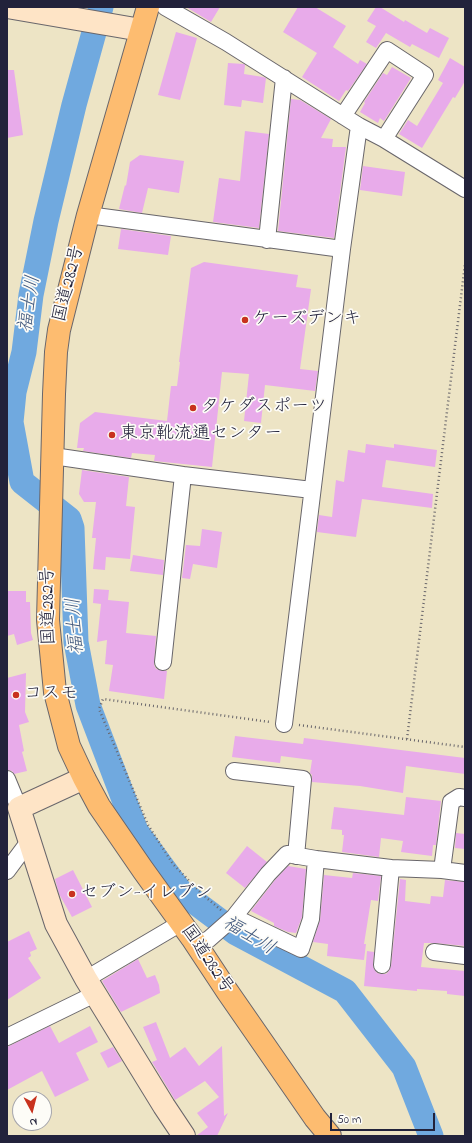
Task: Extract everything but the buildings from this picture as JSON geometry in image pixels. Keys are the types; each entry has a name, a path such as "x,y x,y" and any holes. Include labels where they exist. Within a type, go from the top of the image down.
{"highway":[{"name":"国道282号","path":"148,7 88,216 59,330 56,352 48,620 55,692 69,746 99,806 181,923 203,942 226,991 315,1118 330,1136"}],"street":[{"path":"7,7 141,30"},
{"path":"165,7 226,42 359,126 384,139 465,190"},
{"path":"343,116 387,50 425,75 384,139"},
{"path":"267,240 284,78"},
{"path":"284,724 342,249 359,126"},
{"path":"88,216 342,249"},
{"path":"52,456 183,475 312,490"},
{"path":"163,662 183,475"},
{"path":"234,771 303,779 296,856"},
{"path":"19,808 84,778"},
{"path":"7,779 30,840 56,924 90,986 184,1136"},
{"path":"442,870 451,802 459,797 465,798"},
{"path":"7,871 30,840"},
{"path":"203,942 233,918 268,874 287,854 391,868 442,870 465,873"},
{"path":"233,918 302,949 311,919 316,859"},
{"path":"382,964 391,868"},
{"path":"7,1037 90,986 181,923"},
{"path":"434,952 465,956"}],"path":[{"path":"407,739 465,264"}],"waterway":[{"name":"福士川","path":"101,7 74,105 46,221 31,295 24,352 14,392 11,422 22,482 69,519 72,528 76,642 88,705 136,831 180,891 236,933 345,991 404,1067 431,1136"}],"place":[{"name":"ケーズデンキ","path":"245,320"},
{"name":"タケダスポーツ","path":"193,408"},
{"name":"東京靴流通センター","path":"112,435"},
{"name":"コスモ","path":"16,695"},
{"name":"セブン-イレブン","path":"72,894"}]}
